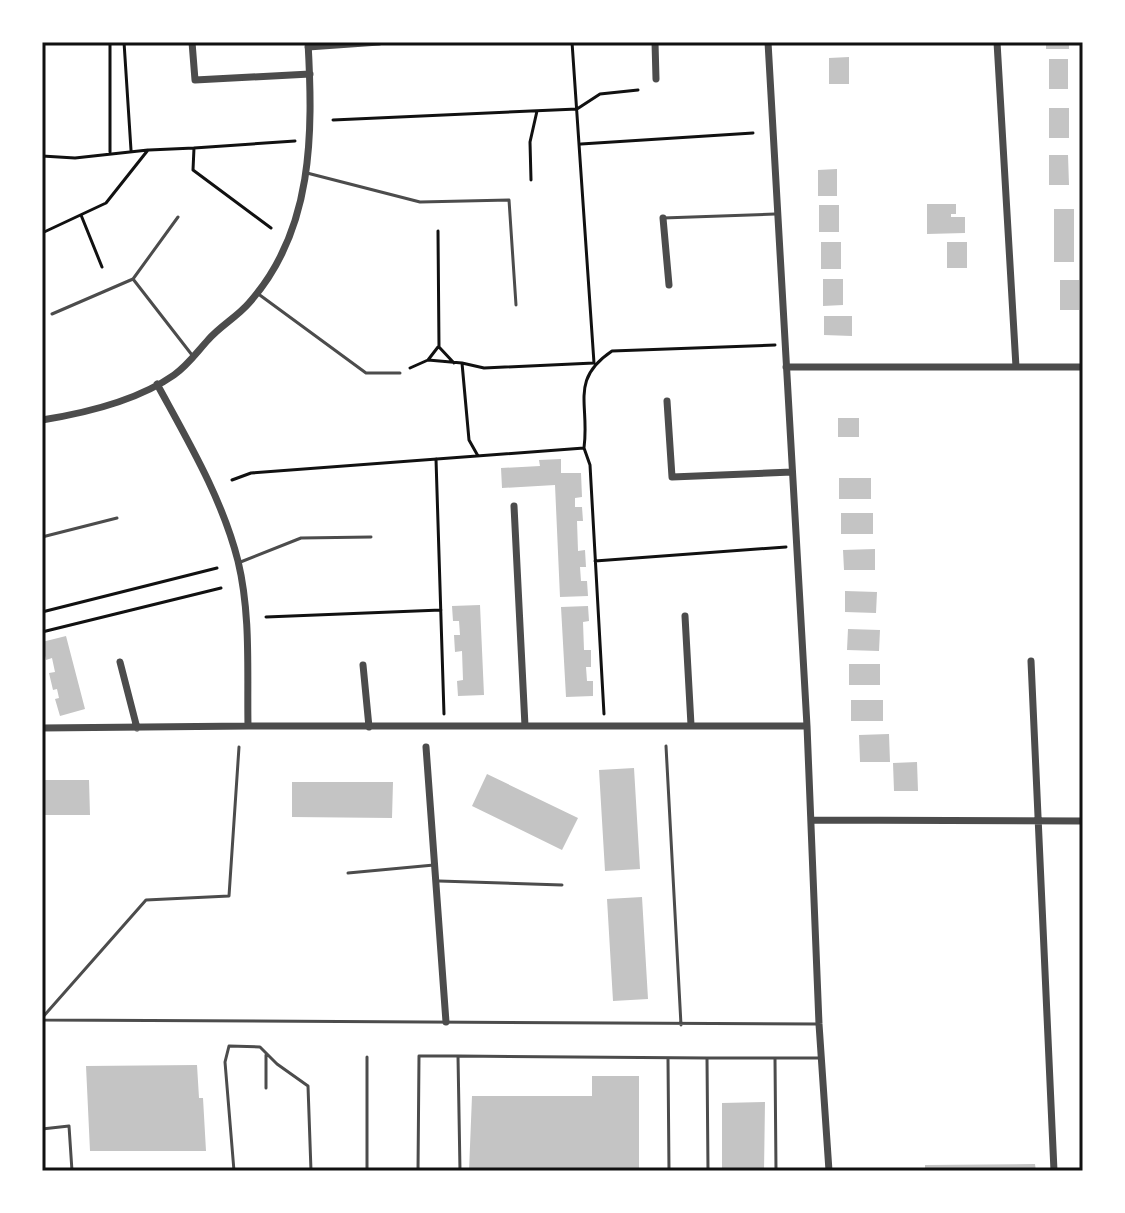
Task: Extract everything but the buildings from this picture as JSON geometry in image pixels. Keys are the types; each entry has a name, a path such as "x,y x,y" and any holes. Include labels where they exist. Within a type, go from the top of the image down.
{"street":[{"path":"192,42 195,80 310,74"},
{"path":"42,420 81,414 174,375 195,358 208,339 248,305 283,249 296,216 307,173 311,133 308,44 379,42"},
{"path":"655,42 656,79"},
{"path":"768,42 829,1171"},
{"path":"997,42 1016,367"},
{"path":"663,218 669,285"},
{"path":"786,367 1083,367"},
{"path":"157,384 216,496 238,563 247,633 248,726"},
{"path":"667,401 672,477 792,472"},
{"path":"514,506 525,726"},
{"path":"685,616 691,725"},
{"path":"1031,661 1054,1171"},
{"path":"120,662 137,728"},
{"path":"363,665 369,727"},
{"path":"42,728 807,726"},
{"path":"426,747 446,1022"},
{"path":"811,820 1083,821"}],"lane":[{"path":"307,173 420,202 509,200 516,305"},
{"path":"663,218 778,214"},
{"path":"52,314 133,279 178,217"},
{"path":"133,279 195,358"},
{"path":"257,293 366,373 400,373"},
{"path":"42,537 117,518"},
{"path":"238,563 301,538 371,537"},
{"path":"666,746 681,1025"},
{"path":"42,1019 146,900 229,896 239,747"},
{"path":"348,873 434,865"},
{"path":"435,881 562,885"},
{"path":"42,1019 819,1024"},
{"path":"234,1171 225,1062 229,1046 260,1047 266,1055 308,1086 311,1171"},
{"path":"266,1055 266,1088"},
{"path":"418,1171 419,1056 821,1058"},
{"path":"458,1056 460,1171"},
{"path":"367,1057 367,1171"},
{"path":"668,1058 669,1171"},
{"path":"707,1058 708,1171"},
{"path":"775,1059 776,1171"},
{"path":"42,1129 69,1126 72,1171"}],"path":[{"path":"110,42 110,152"},
{"path":"124,42 131,151"},
{"path":"572,42 594,363"},
{"path":"333,120 577,109 600,94 638,90"},
{"path":"531,180 530,142 537,111"},
{"path":"580,144 753,133"},
{"path":"42,156 75,158 110,152 295,141"},
{"path":"194,148 193,170 271,228"},
{"path":"42,233 106,203 148,150"},
{"path":"81,215 102,267"},
{"path":"410,368 428,360 439,347 438,231"},
{"path":"605,726 590,465 584,448 584,382 594,363 612,351 785,345"},
{"path":"439,347 454,363"},
{"path":"428,360 484,368 594,363"},
{"path":"462,363 469,440 478,456"},
{"path":"232,480 251,473 584,448"},
{"path":"436,459 444,718"},
{"path":"595,561 786,547"},
{"path":"42,612 217,568"},
{"path":"42,632 221,588"},
{"path":"266,617 441,610"}]}
